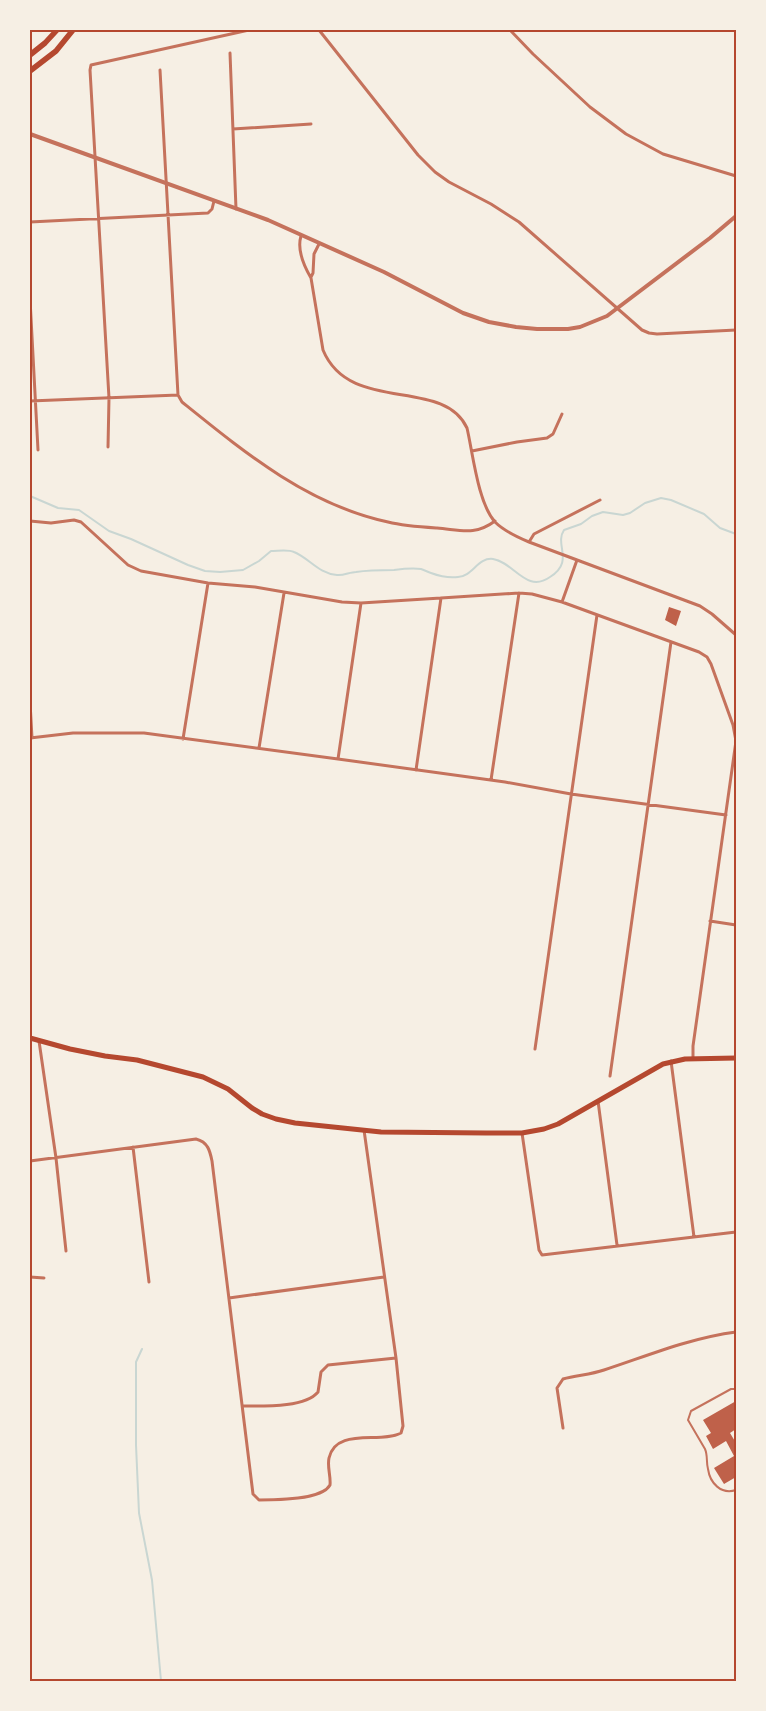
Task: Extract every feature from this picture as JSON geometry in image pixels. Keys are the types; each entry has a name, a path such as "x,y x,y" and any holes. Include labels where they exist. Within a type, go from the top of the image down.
{"highway":[{"path":"30,54 58,30"},
{"path":"30,71 56,51 73,30"}],"main road":[{"path":"30,1038 70,1049 137,1060 203,1076 228,1089 262,1114 276,1119 316,1126 416,1132 522,1133 554,1126 649,1071 671,1061 736,1058"}],"street":[{"path":"108,447 109,398 91,65 249,30"},
{"path":"319,30 418,155 435,172 519,222 642,330 649,333 736,330"},
{"path":"510,30 590,107 626,134 663,154 736,176"},
{"path":"230,53 236,209"},
{"path":"160,70 178,395 182,402 261,464 313,495 351,511 388,522 470,531 484,529 495,521"},
{"path":"233,129 311,124"},
{"path":"30,134 268,220 384,272 463,313 489,322 537,329 568,329 592,323 607,316 736,216"},
{"path":"30,222 208,213 212,209 214,201"},
{"path":"301,236 299,243 307,271 311,278 324,350 333,368 345,378 361,387 429,401 454,410 462,419 484,502 495,521 516,536 529,542 700,606 736,635"},
{"path":"311,278 314,273 314,254 319,244"},
{"path":"30,299 38,450"},
{"path":"30,401 178,395"},
{"path":"472,451 526,440 547,438 553,434 562,414"},
{"path":"529,542 534,534 600,500"},
{"path":"30,521 50,523 74,520 81,522 133,569 208,583 255,587 342,602 361,603 519,593 538,595 698,652 708,659 735,731 736,744 710,921 693,1046 693,1059"},
{"path":"562,602 577,560"},
{"path":"183,739 208,583"},
{"path":"259,748 284,593"},
{"path":"490,780 519,593"},
{"path":"416,770 442,598"},
{"path":"338,758 361,603"},
{"path":"535,1049 597,615"},
{"path":"610,1076 670,642"},
{"path":"30,702 31,738 73,733 138,732 338,758 571,794 726,815"},
{"path":"710,921 736,925"},
{"path":"39,1040 56,1158 66,1251"},
{"path":"671,1061 694,1237"},
{"path":"598,1101 617,1245"},
{"path":"30,1161 200,1139 207,1146 212,1161 253,1494 256,1498 264,1500 306,1497 324,1493 330,1485 329,1462 335,1446 358,1437 386,1437 401,1433 403,1419 396,1358 364,1130"},
{"path":"522,1133 539,1250 544,1255 736,1232"},
{"path":"133,1147 149,1282"},
{"path":"30,1277 44,1278"},
{"path":"229,1298 384,1277"},
{"path":"563,1428 557,1388 563,1379 594,1373 638,1357 704,1337 736,1332"},
{"path":"243,1406 277,1406 312,1397 318,1392 321,1372 328,1365 396,1358"}],"lane":[{"path":"736,1389 731,1389 691,1411 688,1420 707,1453 708,1470 717,1487 725,1492 736,1490"}],"building":[{"path":"669,607 681,611 676,626 665,620"},
{"path":"736,1401 736,1429 730,1433 736,1443 736,1477 724,1484 714,1468 734,1456 726,1441 713,1449 706,1436 711,1433 703,1420"}],"waterway":[{"path":"30,496 58,508 79,510 109,531 188,565 205,571 220,572 243,570 259,561 271,551 286,550 292,551 325,572 337,575 366,571 421,569 441,576 458,577 467,574 483,561 493,559 507,565 527,580 534,582 542,581 550,577 561,565 563,559 561,541 564,530 581,524 592,516 603,512 623,515 630,513 645,503 661,498 671,500 704,514 720,528 736,534"},
{"path":"142,1349 136,1362 136,1445 139,1513 152,1580 161,1681"}]}
